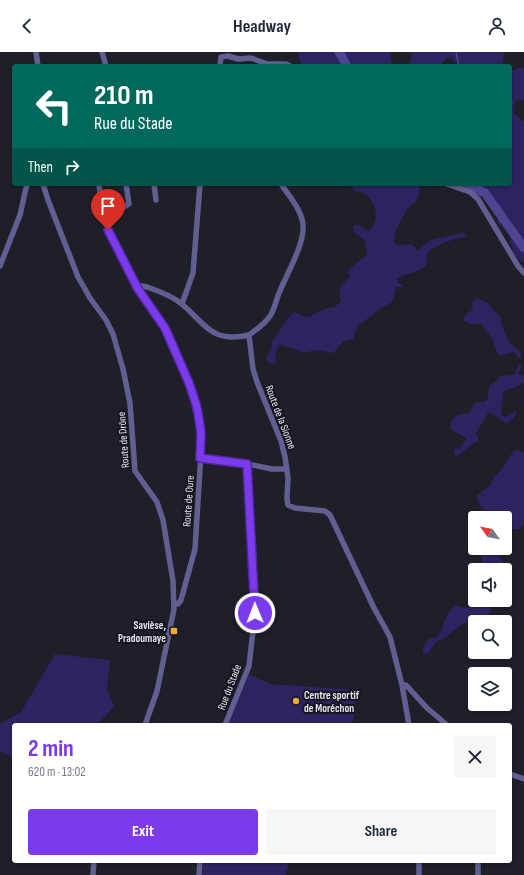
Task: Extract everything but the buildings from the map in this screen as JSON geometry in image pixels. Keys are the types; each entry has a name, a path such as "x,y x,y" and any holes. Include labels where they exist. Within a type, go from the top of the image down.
{"street":[{"path":"36,52 38,64"},
{"path":"102,52 105,64"},
{"path":"220,64 221,57 225,56 238,59 251,58 267,64 286,64"},
{"path":"0,266 20,215 27,186"},
{"name":"Route de Drône","path":"44,186 84,290 110,326 120,356 130,403 134,468 138,478 157,502 162,514 173,581 173,617 157,691 146,723"},
{"name":"Route de Oure","path":"99,186 102,208 109,234 137,287 165,328 192,391 200,424 200,458 194,550 181,600 178,604 174,604"},
{"path":"124,207 129,204 126,186"},
{"path":"154,186 156,200"},
{"path":"182,304 194,268 200,186"},
{"path":"137,287 142,286 159,291 182,304 211,332 229,337 249,334 263,324 272,314 302,238 303,223 300,214 282,186"},
{"path":"453,186 470,192 478,198 518,266 524,273"},
{"name":"Route de la Sionne","path":"249,334 255,375 281,441 285,457 288,478 288,504 295,508 325,511 330,515 374,608 390,637 402,685 409,723"},
{"path":"200,458 247,464 263,468 287,469"},
{"name":"Rue du Stade","path":"226,723 249,666 255,613 247,464"},
{"path":"402,685 406,685 425,706 445,723"},
{"path":"512,775 524,779"},
{"path":"93,875 94,863"},
{"path":"198,875 200,863"},
{"path":"419,863 419,875"},
{"path":"478,863 478,875"}],"shaded area":[{"path":"298,52 391,52 391,60 393,64 301,64"},
{"path":"412,52 504,52 503,64 457,64 451,58 447,58 442,64 408,64"},
{"path":"522,67 524,68 524,100 515,101 514,114 524,122 524,263 513,252 507,232 497,222 499,210 494,200 475,186 512,186 512,70"},
{"path":"351,186 420,187 415,203 407,209 395,232 394,243 397,245 411,244 418,250 431,240 462,233 467,234 465,237 452,240 433,248 428,253 426,260 427,265 397,279 398,283 403,287 396,287 392,302 362,323 358,324 354,339 344,341 333,353 317,350 302,353 280,345 276,350 275,364 269,363 266,358 272,347 271,342 287,318 295,312 305,317 311,316 323,309 335,307 341,301 340,290 344,282 350,277 348,272 354,265 367,255 365,241 353,231 353,226 357,224 368,231 375,223 376,211 372,200 368,196 359,191 354,191"},
{"path":"476,299 480,299 488,303 500,316 504,332 510,344 521,352 521,358 519,358 514,352 501,356 497,352 492,338 481,324 470,324 463,319 473,308 472,303"},
{"path":"520,363 522,365 518,374 521,376 524,374 524,382 517,387 503,391 501,414 505,417 515,411 517,412 512,420 507,423 493,414 488,413 476,433 478,442 474,443 456,457 454,453 455,449 460,448 467,439 451,429 453,419 458,415 469,413 476,402 485,402 488,399 489,386 500,376 514,375"},
{"path":"514,450 524,452 524,523 519,529 512,529 512,511 483,511 477,499 477,495 490,486 494,477 503,468"},
{"path":"480,555 500,555 503,563 483,563"},
{"path":"456,605 468,608 491,607 489,615 468,615 468,623 464,623 443,639 436,642 429,652 426,654 423,653 423,649 429,638 435,638 440,633 447,615 452,608"},
{"path":"55,654 110,660 107,689 114,707 99,723 12,723 12,757 0,751 0,724 21,712"},
{"name":"Centre sportif de Moréchon","path":"249,674 270,684 355,690 355,713 352,723 229,723"},
{"path":"204,863 289,863 286,875 202,875"}],"waterway":[{"path":"339,52 346,64"},
{"path":"456,52 459,64"},
{"path":"469,186 485,193 524,248"},
{"path":"482,186 485,193"}],"place":[{"name":"Savièse, Pradoumaye","path":"174,631"},
{"name":"Centre sportif de Moréchon","path":"296,701"}],"route":[{"path":"108,230 113,243 138,289 165,328 189,383 196,404 201,433 200,458 247,464 255,613"}]}
